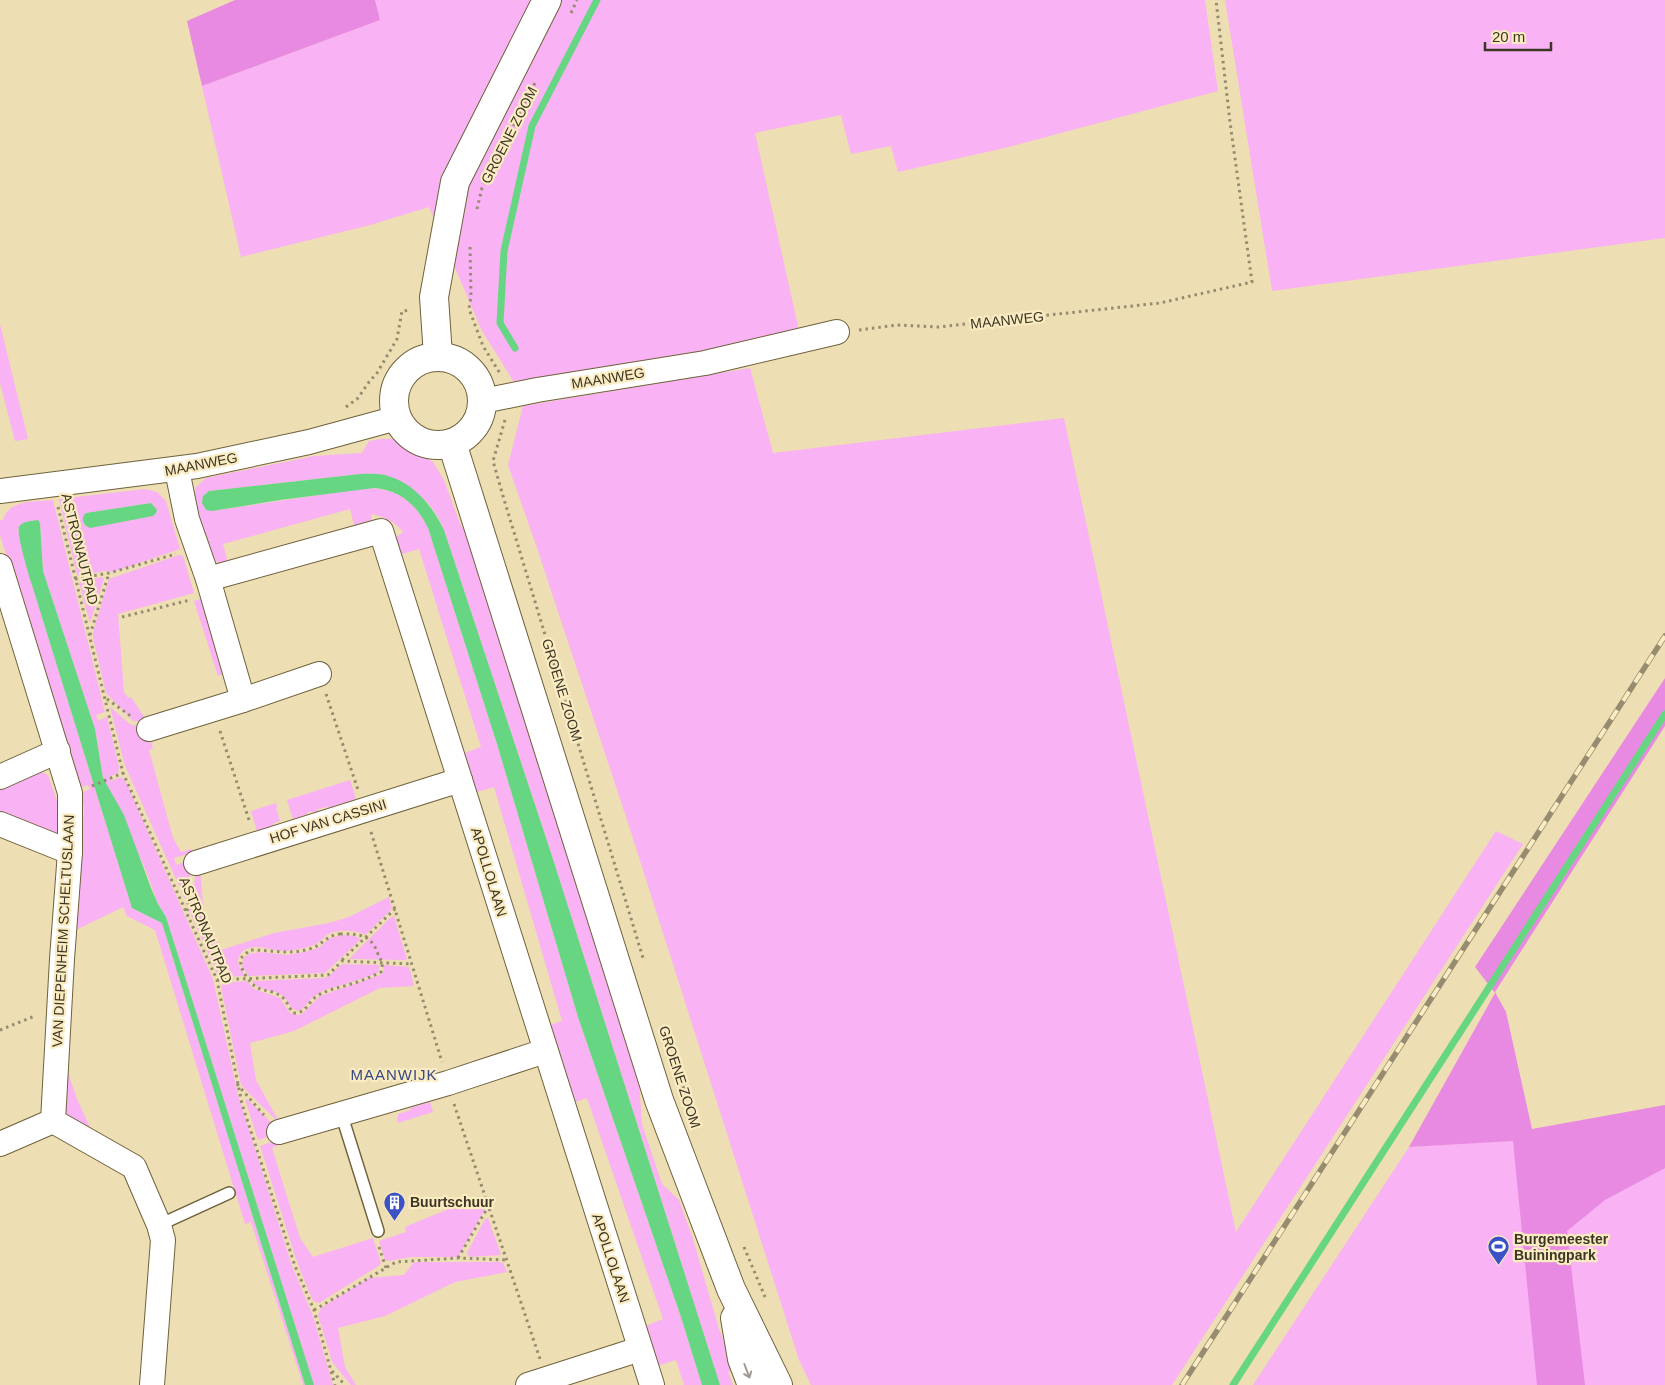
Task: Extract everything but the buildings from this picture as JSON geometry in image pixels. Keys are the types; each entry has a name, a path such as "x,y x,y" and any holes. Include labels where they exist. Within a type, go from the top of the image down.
{"main road":[{"name":"GROENE ZOOM","path":"438,356 434,297 455,182 547,0"},
{"path":"438,356 452,359 470,369 480,387 483,401 478,422 469,433 452,443 436,445 416,439 405,430 397,418 394,407 396,386 401,376 417,362 438,356"},
{"name":"GROENE ZOOM","path":"452,443 659,1100 731,1289 778,1385"},
{"name":"GROENE ZOOM","path":"731,1289 742,1359 752,1385"}],"street":[{"name":"MAANWEG","path":"483,401 538,390 705,363 836,332"},
{"name":"MAANWEG","path":"0,491 177,470 309,442 397,418"},
{"path":"177,470 187,520 210,587 243,700"},
{"name":"APOLLOLAAN","path":"210,587 381,531 652,1385"},
{"name":"VAN DIEPENHEIM SCHELTUSLAAN","path":"0,566 70,793 70,852 53,1121"},
{"path":"149,729 319,674"},
{"path":"0,777 58,751"},
{"name":"HOF VAN CASSINI","path":"196,863 460,780"},
{"path":"0,824 70,852"},
{"path":"279,1132 448,1083 545,1051"},
{"path":"0,1144 53,1121 134,1167 159,1225 163,1240 152,1385"},
{"path":"537,1382 640,1349"}],"lane":[{"path":"341,1113 378,1231"},
{"path":"159,1225 229,1193"}],"path":[{"path":"568,18 577,0"},
{"name":"MAANWEG","path":"836,332 897,325 938,327 1160,303 1252,282 1230,122 1216,0"},
{"name":"GROENE ZOOM","path":"476,214 482,188 537,80"},
{"path":"470,240 471,296 469,309 483,346 512,396"},
{"path":"358,398 368,382 377,373 397,339 402,311 469,309"},
{"name":"GROENE ZOOM","path":"512,396 493,461 643,959"},
{"name":"ASTRONAUTPAD","path":"53,484 123,772 217,980 242,1104 295,1266 314,1310 335,1385"},
{"path":"75,579 109,573 196,548"},
{"path":"90,637 109,573"},
{"path":"122,617 210,587"},
{"path":"319,674 364,810 448,1083 507,1260 537,1382"},
{"path":"106,698 149,729"},
{"path":"213,709 256,844"},
{"path":"87,788 123,772"},
{"path":"217,980 328,975 395,909"},
{"path":"333,934 358,934 366,937 373,941 383,962 381,972 352,984 332,988 314,997 304,1010 299,1013 293,1013 286,1000 280,996 257,988 248,979 240,963 241,958 250,950 290,953 319,946 333,934"},
{"path":"342,961 412,964"},
{"path":"0,1030 59,1007"},
{"name":"GROENE ZOOM","path":"678,1070 690,1106"},
{"path":"237,1084 279,1132"},
{"path":"458,1258 488,1207"},
{"path":"742,1242 765,1297"},
{"path":"314,1310 396,1262 458,1258 507,1260"},
{"path":"331,1369 345,1385"}],"shaded area":[{"path":"235,0 375,0 380,20 202,86 187,21"},
{"path":"375,0 1205,0 1218,91 1009,147 898,172 891,146 851,154 841,115 755,133 800,335 663,360 514,382 482,331 429,207 370,225 241,257 202,86 380,20"},
{"path":"1225,0 1665,0 1665,238 1272,291"},
{"path":"0,324 28,439 15,441 0,383"},
{"path":"750,368 773,453 1064,418 1236,1232 1496,831 1523,844 1172,1385 811,1385 799,1360 629,826 508,465 523,406"},
{"path":"380,439 401,441 433,462 444,480 459,521 470,542 499,625 639,1082 642,1124 662,1184 679,1200 693,1239 719,1329 734,1369 728,1372 733,1385 720,1385 552,856 444,530 438,517 427,502 405,484 387,476 360,474 209,491 203,498 204,507 212,511 365,488 376,489 395,493 410,503 423,518 428,528 497,744 578,1017 681,1317 702,1385 684,1385 676,1360 657,1366 658,1369 654,1367 642,1326 663,1319 587,1098 568,1104 568,1107 564,1105 539,1027 542,1024 543,1027 562,1021 494,787 471,794 459,755 481,747 419,549 399,555 392,540 403,532 397,525 385,518 372,514 370,527 355,529 350,509 223,544 228,563 231,563 229,566 217,562 209,554 193,505 193,494 196,487 206,478 314,456 362,453 369,441"},
{"path":"360,474 385,475 406,484 422,497 444,530 552,856 720,1385 702,1385 681,1317 578,1017 497,744 424,520 419,512 400,495 374,488 212,511 206,510 202,503 203,496 209,491"},
{"path":"145,489 157,492 166,501 180,549 113,572 105,571 77,575 59,499","holes":["151,503 156,513 84,525 83,521 86,513"]},
{"path":"53,500 105,712 96,715 98,721 107,717 119,767 118,773 109,777 111,781 120,777 125,780 213,979 238,1095 292,1266 313,1316 333,1385 314,1385 166,917 158,904 144,866 103,778 95,729 43,571 40,523 38,520 24,523 18,529 32,585 132,908 162,923 305,1385 303,1385 251,1222 245,1224 155,930 127,916 123,907 76,930 84,808 81,793 90,789 88,785 80,788 0,535 0,520 3,520 11,508 24,503"},
{"path":"151,503 157,510 153,516 90,528 83,522 83,517 86,513"},
{"path":"38,520 40,523 43,571 95,729 103,778 124,815 151,888 166,917 314,1385 305,1385 162,923 132,908 23,554 19,527 25,522"},
{"path":"179,555 183,556 194,593 118,614 124,692 128,698 131,697 145,718 145,722 133,721 106,693 93,632 109,579"},
{"path":"102,577 104,579 90,623 79,583"},
{"path":"204,598 227,673 218,676 194,601"},
{"path":"1665,678 1665,726 1495,992 1506,1012 1532,1129 1665,1105 1665,1168 1605,1200 1567,1231 1585,1385 1537,1385 1513,1141 1409,1147 1495,993 1475,967"},
{"path":"110,707 131,725 146,726 153,748 149,750 173,838 181,852 191,849 192,853 174,858 176,865 194,859 185,899 125,766"},
{"path":"39,771 48,775 60,810 57,836 0,820 0,786"},
{"path":"350,780 356,799 328,808 318,809 318,812 308,812 308,814 293,819 287,800"},
{"path":"276,803 280,821 257,831 251,811"},
{"path":"197,868 200,870 204,915 221,950 274,933 329,923 349,917 389,897 392,909 365,935 351,931 335,932 327,935 314,945 284,951 260,947 249,948 240,955 238,961 246,976 220,977 189,910"},
{"path":"394,916 407,959 349,959 390,918"},
{"path":"344,935 355,936 361,939 325,973 249,976 242,967 243,959 248,954 260,952 287,955 309,951 320,947 330,938"},
{"path":"342,964 380,965 378,973 324,990 298,1011 291,1008 282,996 261,988 251,981 324,978"},
{"path":"384,965 409,967 414,986 380,988 294,1031 250,1043 256,1080 277,1121 241,1085 221,987 223,983 247,981 254,989 280,998 290,1013 297,1015 302,1014 320,996 380,975 383,972"},
{"path":"67,1070 77,1099 95,1138 64,1114"},
{"path":"247,1099 280,1133 258,1140 245,1100"},
{"path":"430,1102 433,1112 398,1123 398,1114"},
{"name":"Burgemeester Buiningpark","path":"1665,1105 1665,1385 1253,1385 1409,1147 1513,1140"},
{"path":"283,1138 284,1143 272,1148 300,1238 313,1257 373,1238 381,1263 319,1303 313,1301 298,1265 260,1146"},
{"path":"480,1196 485,1209 458,1257 412,1257 385,1260 379,1241 406,1232 405,1227"},
{"path":"488,1218 501,1255 469,1257 467,1253 485,1219"},
{"path":"414,1262 498,1262 503,1263 507,1272 455,1282 385,1316 338,1328 345,1367 356,1385 351,1385 332,1362 318,1315 321,1308 369,1278 404,1275"}],"waterway":[{"path":"515,348 500,323 504,251 532,126 597,0"},
{"path":"1233,1385 1665,714"}],"railway":[{"path":"1182,1385 1665,636"}],"place":[{"name":"Buurtschuur","path":"394,1221"},
{"name":"Burgemeester Buiningpark","path":"1498,1266"}],"district":[{"name":"MAANWIJK","path":"394,1075"}]}
